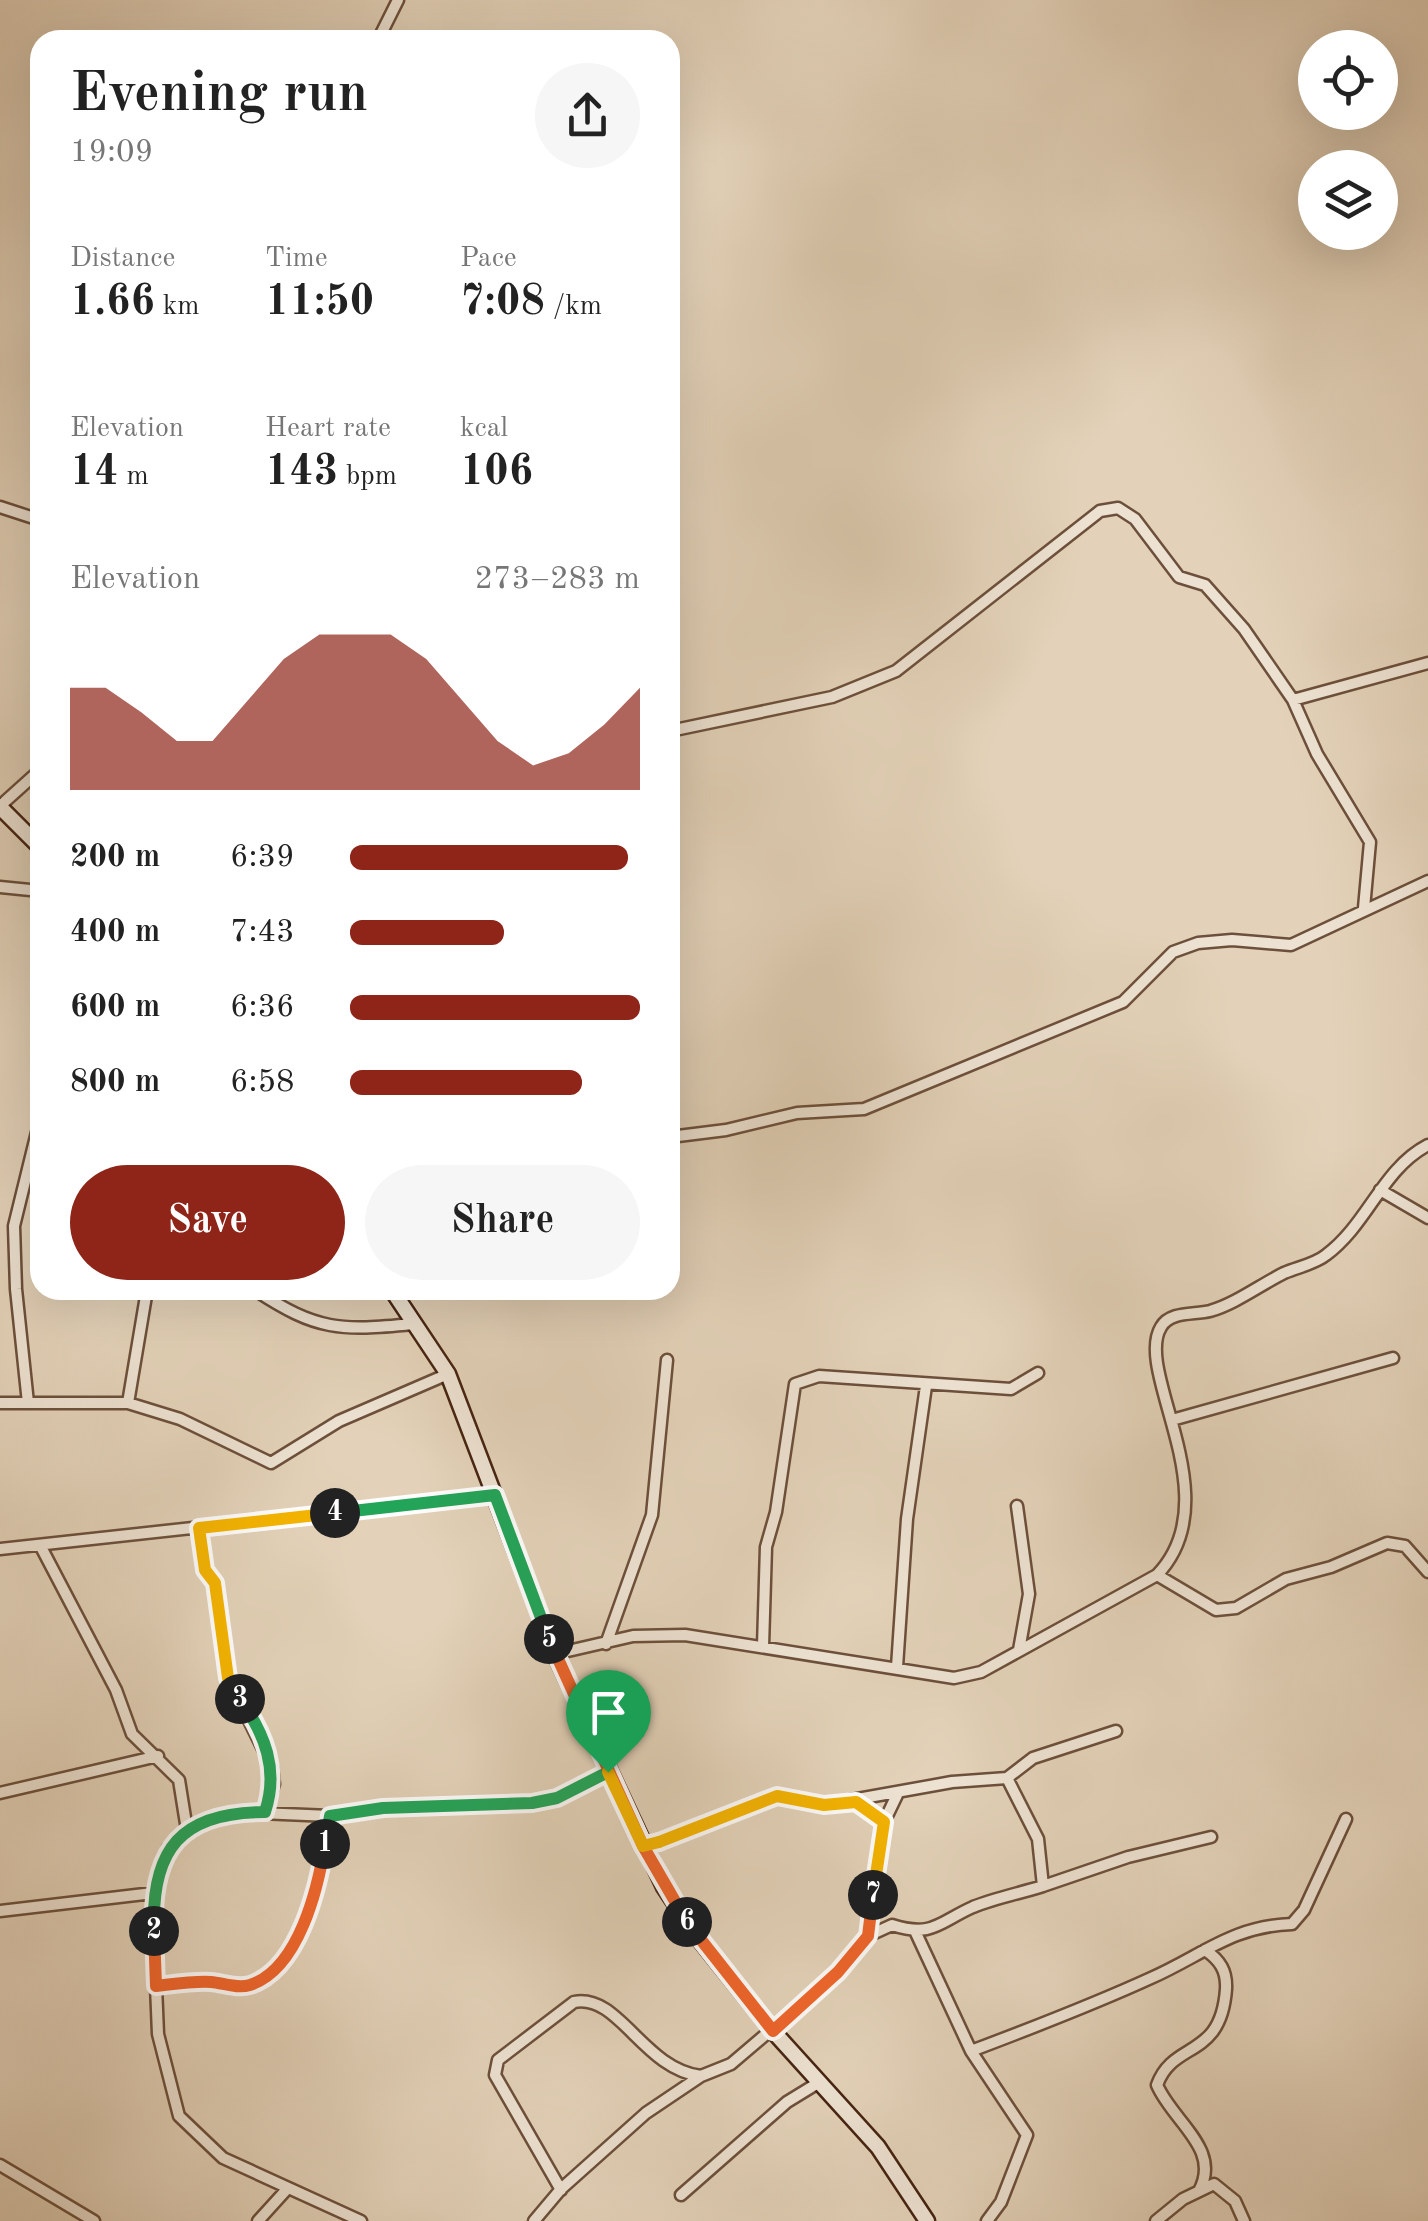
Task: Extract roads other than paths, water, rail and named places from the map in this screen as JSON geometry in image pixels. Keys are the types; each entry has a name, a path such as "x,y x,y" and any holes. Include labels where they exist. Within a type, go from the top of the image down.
{"street":[{"path":"383,30 398,0"},
{"path":"0,506 30,516"},
{"path":"680,729 832,697 896,671 1100,511 1118,508 1135,519 1180,577 1205,585 1244,629 1293,700 1317,754 1370,842 1364,908"},
{"path":"1293,700 1428,663"},
{"path":"30,779 0,806 30,837"},
{"path":"680,1135 726,1130 797,1113 864,1109 1123,1002 1173,952 1198,943 1232,940 1291,945 1428,880"},
{"path":"0,886 30,890"},
{"path":"555,1654 633,1636 685,1635 954,1678 982,1672 1157,1574 1169,1562 1180,1534 1186,1483 1161,1375 1157,1336 1162,1324 1175,1316 1212,1310 1324,1257 1354,1228 1406,1156 1428,1145"},
{"path":"28,1402 16,1289 14,1226 30,1161"},
{"path":"1380,1190 1428,1218"},
{"path":"128,1403 145,1300"},
{"path":"270,1300 298,1318 352,1330 413,1324"},
{"path":"398,1300 448,1374 555,1654 643,1846 696,1935 773,2031 878,2147 927,2221"},
{"path":"1172,1420 1392,1358"},
{"path":"606,1644 652,1514 667,1360"},
{"path":"763,1646 766,1548 776,1512 795,1384 819,1376 1011,1389 1038,1373"},
{"path":"0,1402 128,1403 180,1419 271,1463 339,1421 448,1374"},
{"path":"897,1667 907,1519 926,1386"},
{"path":"0,1549 495,1495"},
{"path":"1017,1506 1030,1594 1018,1651"},
{"path":"199,1528 205,1570 215,1583 228,1678 249,1712 272,1767 274,1784 265,1812"},
{"path":"1157,1574 1216,1610 1236,1608 1286,1580 1331,1567 1387,1543 1405,1546 1428,1572"},
{"path":"40,1545 116,1690 132,1734 178,1780 187,1830"},
{"path":"643,1846 777,1796 824,1805 952,1782 1008,1778 1033,1758 1116,1731"},
{"path":"0,1794 158,1756"},
{"path":"361,2221 223,2158 179,2116 158,2034 152,1893 168,1848 187,1830 221,1815 265,1812 330,1816 383,1808 532,1803 557,1798 608,1772"},
{"path":"1008,1778 1038,1840 1044,1886"},
{"path":"868,1936 884,1822 896,1795"},
{"path":"856,1802 884,1822"},
{"path":"156,1986 208,1982 250,1985 267,1975 294,1942 316,1896 330,1816"},
{"path":"972,2050 1074,2013 1257,1925 1292,1924 1304,1910 1346,1819"},
{"path":"534,2221 560,2190 646,2113 702,2076 730,2064 773,2031 838,1972 868,1936 892,1925 916,1933 952,1922 971,1908 1128,1857 1211,1837"},
{"path":"0,1912 152,1893"},
{"path":"916,1933 972,2050 1027,2135 1001,2202 987,2221"},
{"path":"1199,2191 1208,2168 1202,2149 1157,2085 1161,2072 1201,2045 1224,2018 1226,1976 1218,1958 1205,1950"},
{"path":"560,2190 495,2075 498,2060 574,2002 584,2000 610,2012 655,2058 680,2073 702,2076"},
{"path":"681,2195 787,2102 818,2082"},
{"path":"0,2165 94,2221"},
{"path":"1156,2221 1214,2184 1235,2201 1244,2221"},
{"path":"258,2221 288,2188"}]}
